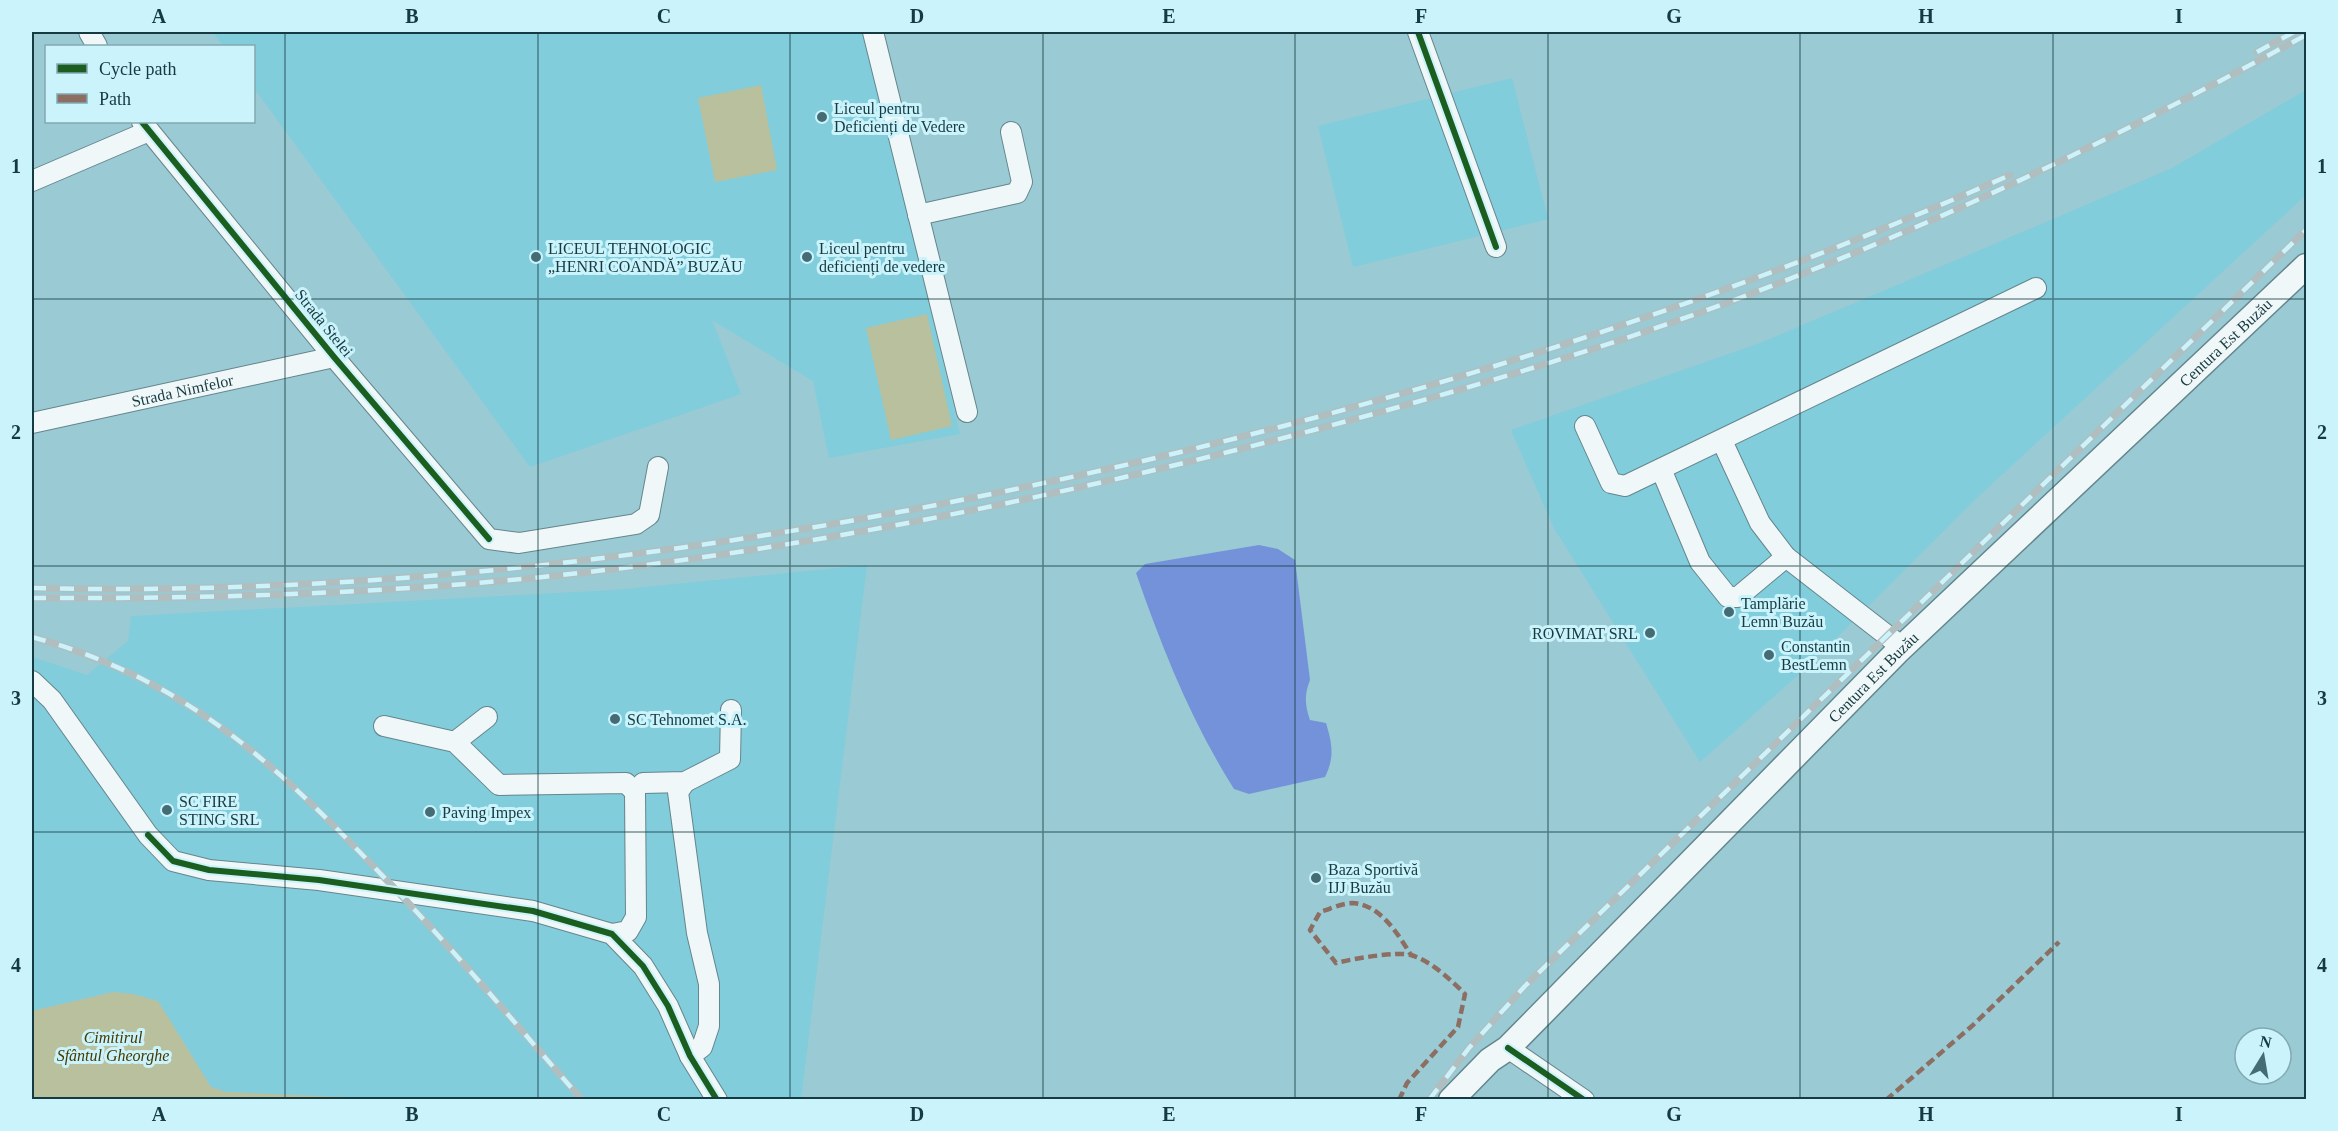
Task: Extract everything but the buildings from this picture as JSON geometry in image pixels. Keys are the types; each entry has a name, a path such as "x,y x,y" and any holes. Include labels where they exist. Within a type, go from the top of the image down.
{"main road":[{"name":"Centura Est Buzău","path":"1451,1100 1490,1060 1508,1048 1902,647 2307,266"}],"street":[{"path":"873,32 967,412"},
{"path":"1418,32 1496,246"},
{"path":"32,181 146,126"},
{"name":"Strada Stelei","path":"146,126 334,357 489,539 519,543 636,524 649,515 658,468"},
{"path":"918,215 1017,193 1022,182 1011,132"},
{"path":"1585,426 1611,483 1625,486 2036,288"},
{"name":"Strada Nimfelor","path":"32,423 334,357"},
{"path":"1722,441 1760,524 1786,557 1902,647"},
{"path":"1662,469 1700,562 1728,597 1738,597 1786,557"},
{"path":"32,681 52,700 161,851 173,861 209,870 319,880 533,911 612,934 628,932 636,917 634,786"},
{"path":"384,726 455,742 499,785 676,785 730,759 732,710"},
{"path":"455,742 487,717"},
{"path":"676,785 697,933 709,984 709,1026 702,1047 690,1056"},
{"path":"612,934 643,966 668,1006 690,1056 717,1100"},
{"path":"1508,1048 1584,1100"}],"shaded area":[{"path":"213,32 865,32 960,434 829,458 813,381 712,320 741,394 530,467 255,89 255,45 222,45"},
{"path":"1512,78 1548,219 1353,267 1318,126"},
{"path":"2306,90 2306,195 1981,494 1806,668 1700,762 1554,528 1511,430 1760,343 2032,228 2172,168"},
{"path":"1259,545 1278,549 1295,560 1310,680 1306,695 1307,710 1310,720 1326,723 1331,756 1325,777 1249,794 1234,789 1204,737 1167,656 1136,573 1145,564"},
{"path":"867,565 801,1099 395,1100 226,1092 211,1087 158,1001 113,992 32,1011 32,657 87,675 128,641 131,616 614,590"}],"green space":[{"path":"761,85 777,170 715,182 698,98"},
{"path":"927,314 952,426 891,440 866,328"},
{"name":"Cimitirul Sfântul Gheorghe","path":"113,992 133,994 158,1001 211,1087 226,1092 395,1099 32,1099 32,1011"}],"railway":[{"path":"2257,52 2294,32"},
{"path":"32,598 160,598 415,588 637,566 732,553 919,521 1199,459 1489,381 1619,340 1748,295 1875,244 2001,189 2124,130 2306,35"},
{"path":"32,588 173,589 313,584 453,574 593,559 733,540 872,517 1010,490 1258,433 1368,403 1585,337 1800,262 2010,175"},
{"path":"1429,1100 1469,1048 1525,986 2306,230"},
{"path":"32,637 86,654 134,675 179,700 221,728 261,759 338,829 403,897 582,1100"}],"marked path":[{"path":"1399,1100 1407,1083 1458,1027 1465,994 1433,966 1411,955 1385,955 1336,963 1310,930 1320,912 1348,903 1362,905 1380,914 1411,955"},
{"path":"1886,1100 1972,1026 2059,942"}],"cycle path":[{"path":"1418,32 1496,247"},
{"path":"143,123 334,357 489,539"},
{"path":"148,835 173,861 209,870 319,880 533,911 612,934 643,966 668,1006 690,1056 717,1100"},
{"path":"1508,1048 1584,1100"}],"place":[{"name":"Liceul pentru Deficienți de Vedere","path":"822,117"},
{"name":"LICEUL TEHNOLOGIC „HENRI COANDĂ” BUZĂU","path":"536,257"},
{"name":"Liceul pentru deficienți de vedere","path":"807,257"},
{"name":"Tamplărie Lemn Buzău","path":"1729,612"},
{"name":"ROVIMAT SRL","path":"1650,633"},
{"name":"Constantin BestLemn","path":"1769,655"},
{"name":"SC Tehnomet S.A.","path":"615,719"},
{"name":"SC FIRE STING SRL","path":"167,810"},
{"name":"Paving Impex","path":"430,812"},
{"name":"Baza Sportivă IJJ Buzău","path":"1316,878"}]}
